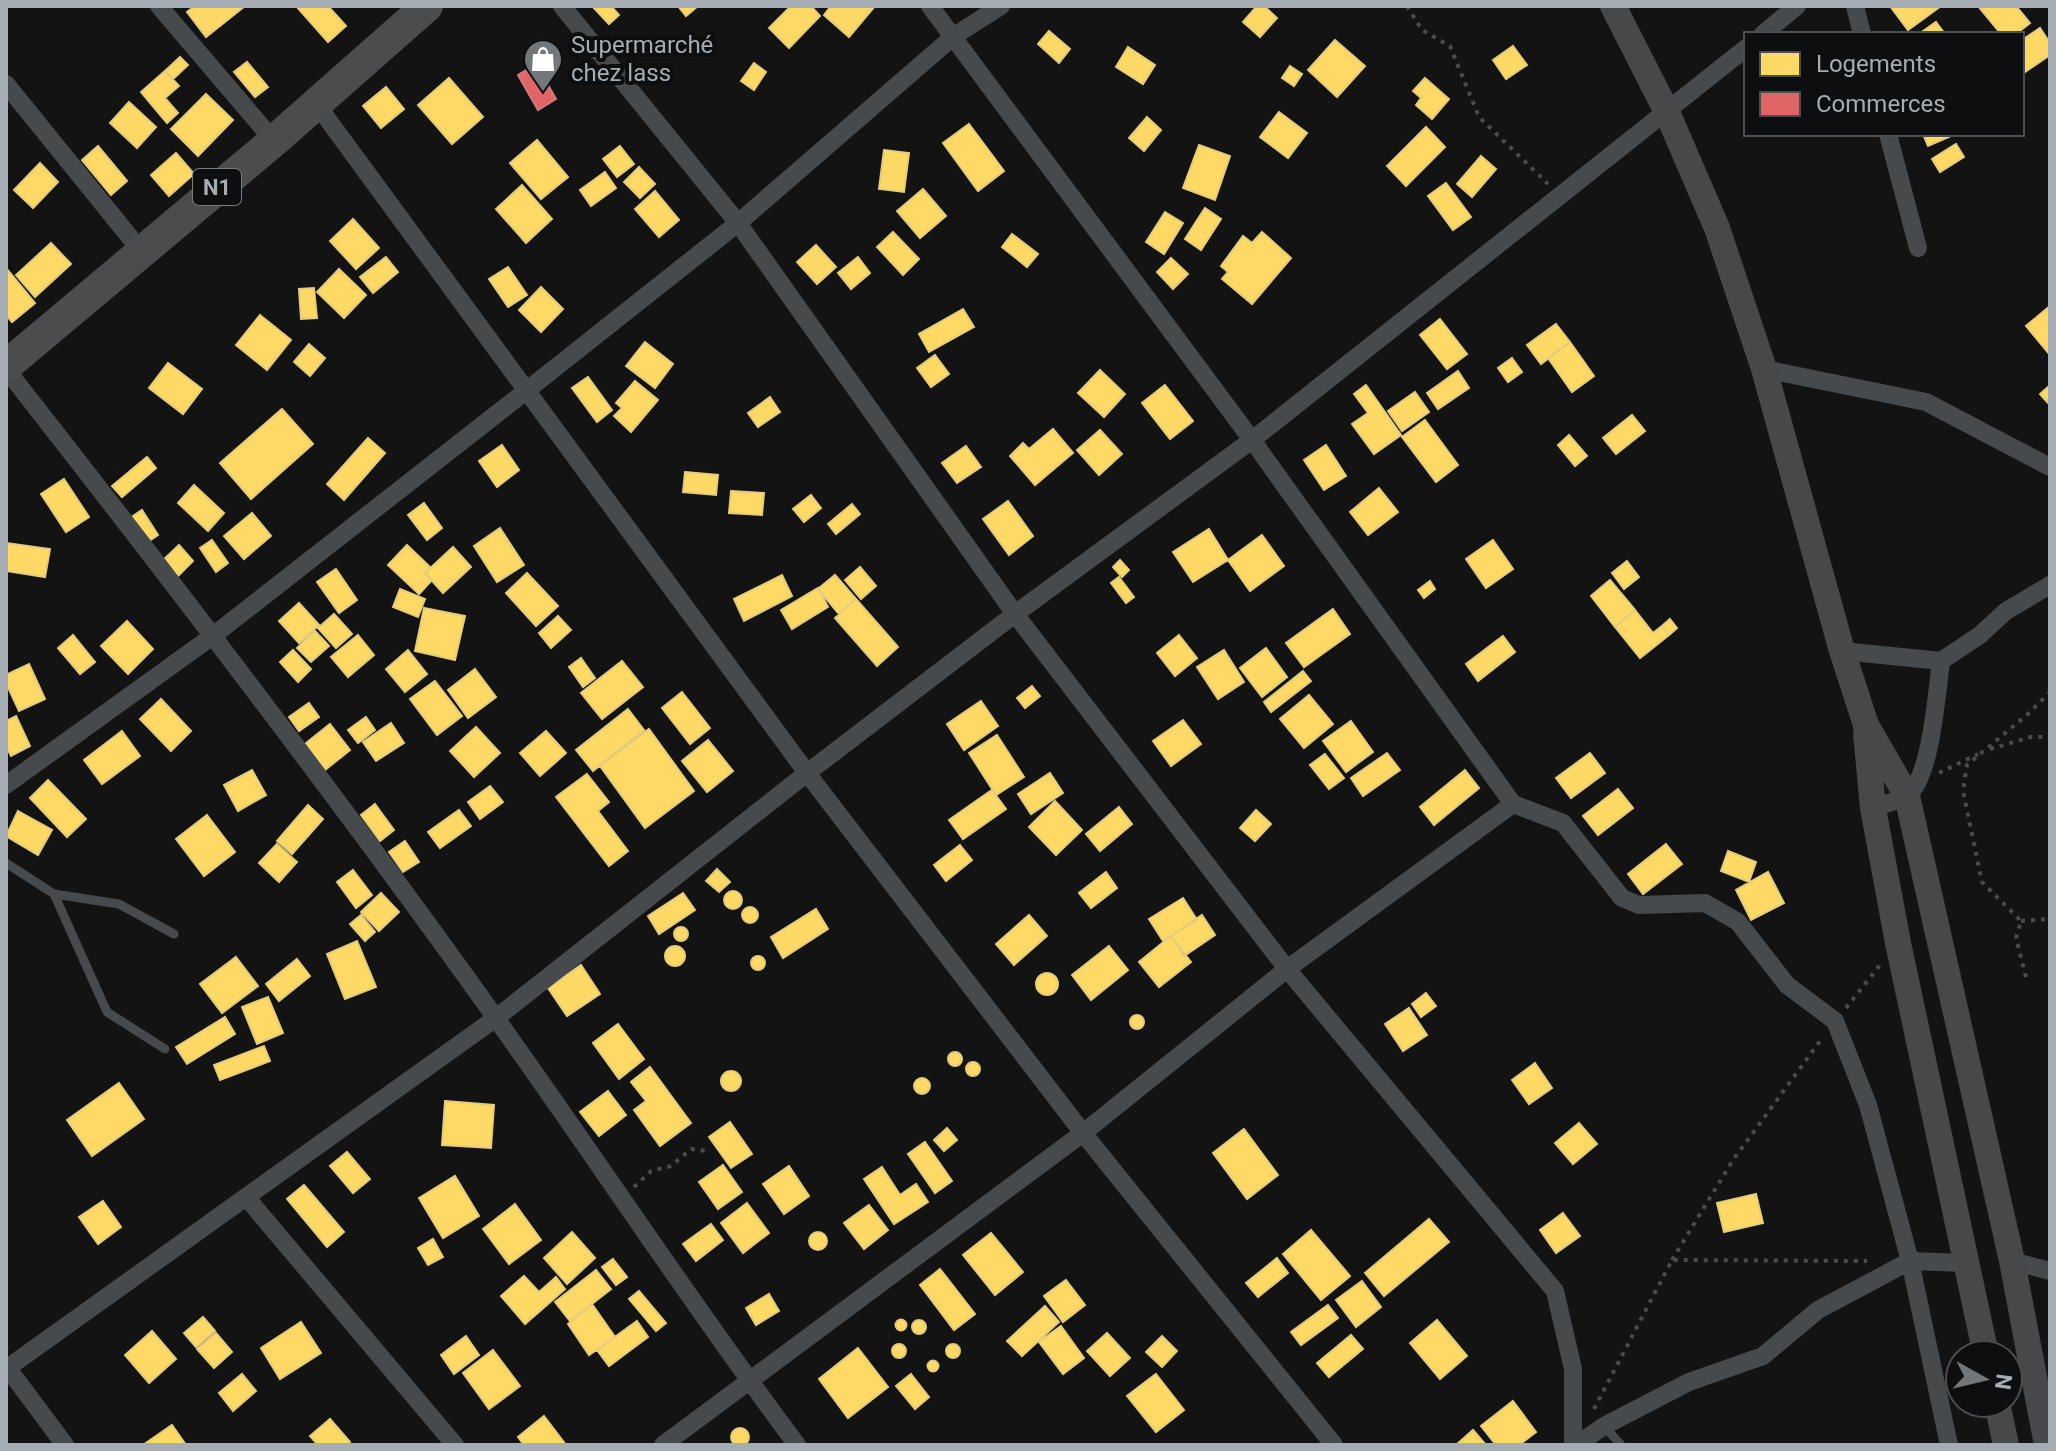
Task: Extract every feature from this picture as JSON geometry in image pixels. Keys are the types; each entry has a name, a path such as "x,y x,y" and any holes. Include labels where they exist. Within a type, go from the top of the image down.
{"highway":[{"name":"N1","path":"6,368 274,141 427,6"}],"main road":[{"path":"1613,6 1667,112 1717,228 1764,369 1842,651 1866,725 1873,808 1898,943 1983,1339"},
{"path":"1866,725 1912,791 2012,1261 2047,1445"},
{"path":"2000,1419 2006,1445"}],"street":[{"path":"159,6 274,141"},
{"path":"562,6 738,223 1015,614 1287,969 1555,1291 1573,1369 1575,1445"},
{"path":"930,6 1252,440 1513,804 1563,823 1622,898 1639,905 1705,903 1738,922 1787,985 1835,1021 1868,1105 1910,1261 1949,1445"},
{"path":"6,785 214,635 526,391 738,223 954,36 1001,6"},
{"path":"1765,32 1797,6"},
{"path":"1855,6 1862,32"},
{"path":"65,1445 6,1367 496,1018 807,773 1015,614 1252,440 1744,50"},
{"path":"6,84 141,251"},
{"path":"315,102 807,773 1083,1133 1334,1445"},
{"path":"1889,136 1918,248"},
{"path":"6,368 214,635 496,1018 748,1380 797,1445"},
{"path":"1764,369 1926,402 2050,467"},
{"path":"1842,651 1941,661 1980,635 2006,611 2050,585"},
{"path":"1873,808 1912,791 1925,768 1941,661"},
{"path":"663,1445 1083,1133 1287,969 1513,804"},
{"path":"246,1197 455,1445"},
{"path":"1575,1445 1596,1422 1689,1382 1763,1356 1818,1310 1910,1261 1967,1263"},
{"path":"2012,1261 2050,1271"}],"lane":[{"path":"6,863 54,894 119,904 174,934"},
{"path":"54,894 107,1012 165,1049"},
{"path":"1596,1422 1621,1445"}],"path":[{"path":"1407,6 1422,30 1450,46 1479,117 1561,196"},
{"path":"2050,692 1967,765 1963,791 1982,882 2021,921 2050,919"},
{"path":"1912,791 1988,749 2031,737 2050,737"},
{"path":"2021,921 2016,938 2026,977"},
{"path":"1596,1422 1672,1260 1733,1160 1835,1021 1898,943"},
{"path":"621,1199 651,1171 671,1166 691,1149 706,1151"},
{"path":"1672,1260 1910,1261"}],"building: Logements":[{"path":"195,6 245,6 206,37 187,12"},
{"path":"296,6 328,6 346,26 328,42"},
{"path":"592,6 611,6 619,15 609,24"},
{"path":"678,6 698,6 686,16"},
{"path":"791,6 811,6 820,16 789,48 769,28"},
{"path":"831,6 875,6 849,37 824,15"},
{"path":"1257,6 1264,6 1277,18 1260,37 1243,22"},
{"path":"1890,6 1941,6 1908,30"},
{"path":"1978,6 2016,6 2030,23 2019,32 1999,32"},
{"path":"1936,22 1944,32 1922,32"},
{"path":"2040,28 2050,43 2050,55 2024,73 2024,39"},
{"path":"1049,31 1070,49 1059,63 1038,44"},
{"path":"1335,40 1365,66 1337,97 1308,70"},
{"path":"1513,46 1527,65 1506,79 1493,60"},
{"path":"1128,47 1155,65 1143,84 1116,67"},
{"path":"180,57 188,65 173,79 165,71"},
{"path":"247,62 268,87 255,97 234,72"},
{"path":"754,63 766,72 754,90 741,81"},
{"path":"1290,66 1302,74 1294,86 1282,78"},
{"path":"165,71 179,86 165,98 178,113 167,123 141,92"},
{"path":"449,78 483,117 452,144 418,105"},
{"path":"1425,78 1449,99 1432,119 1416,105 1421,98 1413,91"},
{"path":"386,87 404,109 381,128 363,106"},
{"path":"206,94 233,120 198,156 171,129"},
{"path":"129,102 156,127 137,148 110,123"},
{"path":"1279,112 1307,133 1288,158 1260,137"},
{"path":"1147,117 1161,130 1144,151 1129,138"},
{"path":"969,124 1004,171 978,191 943,143"},
{"path":"1426,127 1445,147 1406,186 1387,166"},
{"path":"1924,136 1951,136 1928,146"},
{"path":"537,140 568,177 541,199 510,163"},
{"path":"1956,144 1964,157 1940,172 1932,159"},
{"path":"1199,145 1230,156 1215,200 1183,188"},
{"path":"98,146 127,181 111,195 82,160"},
{"path":"620,146 634,164 617,177 603,159"},
{"path":"884,150 909,153 904,192 879,189"},
{"path":"176,153 194,174 169,196 151,175"},
{"path":"1481,156 1496,169 1472,197 1457,184"},
{"path":"40,163 58,182 33,208 14,190"},
{"path":"639,167 655,184 640,198 624,182"},
{"path":"605,172 616,188 591,206 580,190"},
{"path":"1446,183 1471,217 1453,230 1428,196"},
{"path":"522,185 552,219 526,243 496,209"},
{"path":"923,189 946,216 920,238 897,211"},
{"path":"655,191 679,220 659,237 635,209"},
{"path":"1205,208 1221,219 1201,250 1185,239"},
{"path":"1165,212 1183,223 1164,254 1146,242"},
{"path":"353,219 379,248 356,269 330,241"},
{"path":"893,232 919,259 903,275 877,247"},
{"path":"1262,232 1291,258 1252,304 1222,279 1228,272 1221,266 1243,236 1252,243"},
{"path":"1012,234 1038,254 1027,267 1002,247"},
{"path":"51,243 71,264 35,297 16,275"},
{"path":"816,245 836,267 817,284 797,262"},
{"path":"386,257 398,272 373,293 360,277"},
{"path":"858,257 870,273 851,289 838,273"},
{"path":"1171,258 1188,274 1173,289 1157,272"},
{"path":"508,267 527,295 508,307 489,279"},
{"path":"6,268 35,303 12,322 6,315"},
{"path":"339,269 366,295 344,318 317,292"},
{"path":"541,287 563,309 541,332 519,310"},
{"path":"314,288 317,318 301,319 299,289"},
{"path":"2050,306 2050,355 2026,326"},
{"path":"963,309 974,327 929,352 919,334"},
{"path":"260,315 291,340 267,370 236,345"},
{"path":"1440,319 1467,354 1447,369 1420,335"},
{"path":"1556,324 1570,342 1541,364 1527,345"},
{"path":"645,342 673,364 655,388 626,366"},
{"path":"1570,342 1594,376 1572,392 1548,358"},
{"path":"309,344 325,358 310,376 294,362"},
{"path":"935,355 949,374 931,387 917,368"},
{"path":"1512,358 1522,372 1508,382 1498,368"},
{"path":"168,363 202,389 183,414 149,388"},
{"path":"1100,370 1125,394 1104,417 1078,393"},
{"path":"1458,371 1469,388 1438,409 1427,393"},
{"path":"588,377 612,410 597,422 572,388"},
{"path":"635,381 658,400 631,432 614,416 622,408 616,403"},
{"path":"1165,385 1193,421 1170,439 1142,403"},
{"path":"1366,385 1401,435 1374,454 1352,424 1368,413 1354,394"},
{"path":"2048,387 2050,390 2048,403 2040,394"},
{"path":"1415,392 1429,412 1402,431 1388,411"},
{"path":"770,397 780,412 758,427 748,413"},
{"path":"282,409 313,444 251,499 220,463"},
{"path":"1632,415 1645,431 1616,454 1603,438"},
{"path":"1425,420 1458,465 1436,482 1402,437"},
{"path":"1053,429 1073,453 1035,485 1010,456 1023,443 1029,449"},
{"path":"1100,430 1122,454 1099,475 1077,450"},
{"path":"1569,435 1587,456 1575,466 1558,445"},
{"path":"368,438 385,453 344,500 327,484"},
{"path":"502,445 519,470 497,487 479,461"},
{"path":"1326,445 1346,476 1324,490 1304,460"},
{"path":"966,446 981,467 957,483 942,463"},
{"path":"147,457 156,468 122,497 112,486"},
{"path":"685,472 718,475 716,495 683,492"},
{"path":"64,479 89,517 66,532 41,494"},
{"path":"194,485 224,513 208,531 178,503"},
{"path":"1379,488 1398,512 1368,535 1350,512"},
{"path":"731,491 764,493 762,515 729,513"},
{"path":"811,495 821,508 804,522 793,509"},
{"path":"1008,501 1033,536 1009,555 983,519"},
{"path":"424,503 442,528 427,540 408,515"},
{"path":"852,504 860,514 836,534 828,524"},
{"path":"142,510 158,535 146,543 130,518"},
{"path":"252,513 271,536 244,559 224,536"},
{"path":"500,528 524,565 497,582 474,546"},
{"path":"1209,529 1228,560 1193,582 1173,552"},
{"path":"1262,535 1284,566 1250,591 1228,560"},
{"path":"212,540 228,563 216,572 200,548"},
{"path":"1493,540 1513,569 1486,588 1466,559"},
{"path":"6,543 50,549 45,577 6,571"},
{"path":"179,545 193,561 176,578 161,562"},
{"path":"407,545 430,567 425,573 432,580 419,594 388,565"},
{"path":"453,547 471,567 443,593 425,573"},
{"path":"1120,560 1129,570 1122,577 1113,567"},
{"path":"1627,561 1639,577 1624,589 1612,573"},
{"path":"860,567 876,586 861,599 845,580"},
{"path":"336,569 357,600 339,613 317,582"},
{"path":"527,573 558,606 536,626 506,593"},
{"path":"782,575 792,596 744,621 734,599"},
{"path":"835,575 856,599 839,614 818,589"},
{"path":"1119,577 1134,597 1126,603 1111,583"},
{"path":"1610,580 1635,610 1615,627 1591,596"},
{"path":"1430,581 1435,589 1424,598 1418,590"},
{"path":"818,588 828,607 792,629 781,610"},
{"path":"400,589 425,599 418,617 393,607"},
{"path":"856,599 898,647 877,666 835,618"},
{"path":"299,603 319,625 299,643 279,621"},
{"path":"424,608 465,616 455,660 415,651"},
{"path":"1333,609 1350,634 1304,667 1286,643"},
{"path":"1635,610 1653,633 1662,626 1669,635 1640,658 1615,627"},
{"path":"334,614 352,634 336,648 318,628"},
{"path":"558,616 571,630 551,648 539,633"},
{"path":"1670,619 1677,628 1669,635 1662,626"},
{"path":"127,621 153,649 128,674 101,646"},
{"path":"315,631 329,646 311,662 297,648"},
{"path":"73,635 95,662 80,674 58,648"},
{"path":"358,635 374,655 348,677 331,657"},
{"path":"1179,635 1197,658 1175,676 1157,653"},
{"path":"1503,636 1515,652 1478,681 1466,664"},
{"path":"1266,648 1287,677 1262,697 1240,668"},
{"path":"293,650 311,669 298,682 280,662"},
{"path":"408,650 427,674 405,692 386,669"},
{"path":"1224,650 1244,682 1218,699 1197,667"},
{"path":"581,658 595,678 583,687 569,667"},
{"path":"622,661 643,687 602,719 581,693"},
{"path":"29,664 45,699 19,711 6,683 6,675"},
{"path":"475,669 496,697 468,718 448,690"},
{"path":"1303,671 1311,681 1271,712 1264,702"},
{"path":"435,681 462,716 437,735 410,699"},
{"path":"1032,686 1040,696 1025,708 1017,698"},
{"path":"682,692 710,728 690,744 662,708"},
{"path":"1309,695 1333,724 1304,748 1280,719"},
{"path":"161,699 191,731 171,751 140,719"},
{"path":"981,701 998,726 964,750 947,724"},
{"path":"309,703 319,717 299,731 289,717"},
{"path":"628,709 644,730 593,771 576,750"},
{"path":"16,716 30,746 11,756 6,746 6,721"},
{"path":"366,717 375,730 358,743 348,730"},
{"path":"1183,720 1201,744 1171,766 1153,741"},
{"path":"1351,721 1373,752 1346,772 1323,741"},
{"path":"391,723 404,743 376,761 363,742"},
{"path":"330,724 350,750 325,770 305,744"},
{"path":"476,727 500,753 474,777 450,751"},
{"path":"649,729 694,791 645,828 600,766"},
{"path":"122,731 140,756 102,784 84,760"},
{"path":"546,731 566,753 540,776 520,753"},
{"path":"997,735 1024,777 996,795 969,753"},
{"path":"708,740 733,771 707,792 682,761"},
{"path":"1387,753 1400,770 1363,796 1351,778"},
{"path":"1590,753 1605,773 1571,798 1556,778"},
{"path":"1325,754 1344,778 1329,789 1310,765"},
{"path":"252,770 266,795 238,811 224,785"},
{"path":"1465,770 1479,788 1434,825 1420,807"},
{"path":"1050,773 1063,793 1031,814 1018,794"},
{"path":"587,774 609,802 598,811 628,851 609,866 556,797"},
{"path":"48,780 86,819 67,837 30,798"},
{"path":"490,786 503,802 480,819 468,802"},
{"path":"1618,789 1633,808 1598,835 1583,816"},
{"path":"992,790 1006,809 963,839 949,820"},
{"path":"1055,801 1082,830 1056,855 1029,827"},
{"path":"375,804 394,830 380,841 361,815"},
{"path":"308,805 323,819 292,854 277,841"},
{"path":"1119,807 1132,824 1100,851 1086,834"},
{"path":"459,810 471,826 440,848 428,832"},
{"path":"1256,810 1271,824 1255,841 1240,828"},
{"path":"18,811 52,830 38,855 6,836"},
{"path":"207,815 235,852 204,876 176,839"},
{"path":"405,841 419,862 403,872 389,852"},
{"path":"277,844 297,862 279,882 259,863"},
{"path":"1666,844 1682,864 1643,894 1628,874"},
{"path":"960,845 972,860 946,881 934,865"},
{"path":"1728,851 1756,862 1749,882 1721,871"},
{"path":"717,869 730,882 719,892 706,881"},
{"path":"353,870 372,895 356,908 337,882"},
{"path":"1106,872 1117,888 1091,908 1079,893"},
{"path":"1768,872 1784,903 1751,920 1736,890"},
{"path":"729,891 737,891 742,900 740,907 729,909 724,904 724,896"},
{"path":"381,893 399,912 379,931 361,912"},
{"path":"683,893 695,910 659,934 648,916"},
{"path":"1183,898 1197,920 1163,941 1149,919"},
{"path":"750,907 756,909 756,921 750,923 744,921 742,915 744,909"},
{"path":"816,909 828,929 783,958 771,937"},
{"path":"361,915 375,932 365,941 350,924"},
{"path":"1029,915 1047,936 1014,965 996,944"},
{"path":"1202,915 1215,935 1184,956 1171,936"},
{"path":"681,927 688,934 681,941 674,934"},
{"path":"1171,936 1191,962 1159,987 1139,962"},
{"path":"357,941 376,987 345,999 327,954"},
{"path":"675,946 682,949 685,956 682,963 675,966 668,963 665,956 668,949"},
{"path":"1109,946 1128,970 1091,1000 1072,975"},
{"path":"758,956 765,963 758,970 751,963"},
{"path":"236,957 258,986 222,1013 200,984"},
{"path":"297,959 310,976 279,1001 266,984"},
{"path":"581,965 600,994 567,1016 548,988"},
{"path":"1047,973 1055,976 1058,984 1055,992 1047,995 1039,992 1036,984 1039,976"},
{"path":"1426,993 1436,1006 1421,1017 1412,1004"},
{"path":"268,997 283,1033 257,1044 242,1007"},
{"path":"1409,1008 1427,1035 1403,1051 1385,1024"},
{"path":"1137,1015 1144,1022 1137,1029 1130,1022"},
{"path":"225,1017 235,1034 187,1064 176,1047"},
{"path":"618,1024 644,1059 619,1079 593,1043"},
{"path":"264,1046 270,1061 220,1080 214,1065"},
{"path":"955,1052 962,1059 955,1066 948,1059"},
{"path":"973,1062 980,1069 973,1076 966,1069"},
{"path":"1535,1063 1552,1088 1529,1104 1512,1080"},
{"path":"650,1067 691,1123 660,1146 634,1110 646,1101 631,1082"},
{"path":"731,1071 738,1074 741,1081 738,1088 731,1091 724,1088 721,1081 724,1074"},
{"path":"922,1078 928,1080 928,1092 922,1094 916,1092 914,1086 916,1080"},
{"path":"119,1083 144,1119 92,1156 67,1120"},
{"path":"608,1091 626,1115 599,1136 580,1112"},
{"path":"445,1101 494,1105 491,1148 442,1145"},
{"path":"730,1122 752,1154 731,1168 709,1137"},
{"path":"1579,1123 1597,1144 1573,1164 1555,1143"},
{"path":"947,1128 957,1140 944,1151 934,1140"},
{"path":"1244,1129 1278,1175 1247,1199 1213,1153"},
{"path":"925,1142 952,1181 935,1193 908,1154"},
{"path":"347,1152 370,1179 353,1193 330,1166"},
{"path":"723,1165 742,1192 718,1209 699,1182"},
{"path":"789,1166 809,1196 784,1214 763,1184"},
{"path":"882,1167 900,1195 916,1184 928,1202 894,1224 864,1179"},
{"path":"455,1176 479,1216 443,1238 419,1198"},
{"path":"304,1185 344,1232 327,1247 287,1199"},
{"path":"1756,1194 1763,1223 1724,1232 1717,1203"},
{"path":"103,1201 121,1227 98,1244 79,1217"},
{"path":"747,1203 769,1233 743,1253 721,1223"},
{"path":"515,1204 541,1240 509,1264 483,1229"},
{"path":"869,1205 888,1230 864,1249 844,1223"},
{"path":"1563,1213 1580,1236 1556,1253 1540,1230"},
{"path":"1429,1219 1449,1242 1384,1296 1365,1273"},
{"path":"711,1224 723,1240 696,1261 683,1244"},
{"path":"1311,1230 1350,1276 1321,1300 1283,1254"},
{"path":"572,1232 595,1258 567,1284 544,1258"},
{"path":"818,1232 827,1241 818,1250 809,1241"},
{"path":"991,1233 1023,1272 995,1295 963,1255"},
{"path":"433,1239 443,1257 428,1265 418,1248"},
{"path":"1277,1258 1288,1273 1258,1297 1246,1283"},
{"path":"613,1259 627,1277 616,1285 602,1267"},
{"path":"940,1269 975,1314 954,1330 920,1285"},
{"path":"596,1270 611,1289 570,1321 555,1302"},
{"path":"524,1276 539,1292 556,1277 565,1289 525,1324 501,1296"},
{"path":"1066,1280 1085,1305 1063,1322 1044,1296"},
{"path":"1362,1281 1381,1307 1356,1327 1336,1300"},
{"path":"639,1291 666,1323 656,1331 629,1299"},
{"path":"769,1294 779,1311 756,1325 746,1308"},
{"path":"592,1304 615,1337 589,1355 568,1324"},
{"path":"1328,1305 1338,1318 1301,1345 1291,1332"},
{"path":"1045,1306 1059,1322 1022,1356 1007,1341"},
{"path":"203,1317 215,1331 196,1347 184,1333"},
{"path":"901,1319 907,1325 901,1331 895,1325"},
{"path":"919,1320 926,1327 919,1334 912,1327"},
{"path":"1437,1320 1467,1356 1440,1379 1410,1343"},
{"path":"637,1321 648,1337 609,1366 597,1350"},
{"path":"301,1322 321,1353 280,1379 261,1348"},
{"path":"1061,1326 1084,1358 1063,1374 1039,1342"},
{"path":"152,1331 176,1359 149,1383 125,1355"},
{"path":"216,1333 232,1352 214,1368 197,1349"},
{"path":"1107,1333 1130,1358 1110,1376 1087,1351"},
{"path":"1351,1335 1363,1349 1329,1377 1317,1363"},
{"path":"466,1336 479,1355 454,1374 441,1355"},
{"path":"1162,1336 1177,1351 1162,1367 1146,1352"},
{"path":"899,1344 906,1351 899,1358 892,1351"},
{"path":"953,1344 960,1351 953,1358 946,1351"},
{"path":"858,1348 888,1387 848,1418 819,1379"},
{"path":"493,1350 520,1386 489,1409 463,1373"},
{"path":"933,1360 939,1366 933,1372 927,1366"},
{"path":"242,1374 256,1391 233,1411 219,1393"},
{"path":"911,1374 929,1397 915,1409 896,1386"},
{"path":"1156,1374 1184,1410 1156,1432 1127,1396"},
{"path":"1513,1401 1536,1432 1519,1445 1496,1445 1481,1426"},
{"path":"544,1416 566,1445 524,1445 518,1437"},
{"path":"330,1419 350,1442 347,1445 318,1445 310,1436"},
{"path":"172,1425 186,1445 143,1445"},
{"path":"740,1428 749,1437 740,1446 731,1437"},
{"path":"1473,1430 1486,1445 1456,1445"}],"building: Commerces":[{"path":"536,64 556,99 538,110 518,75"}],"place":[{"name":"Supermarché chez lass","path":"543,93"}]}
